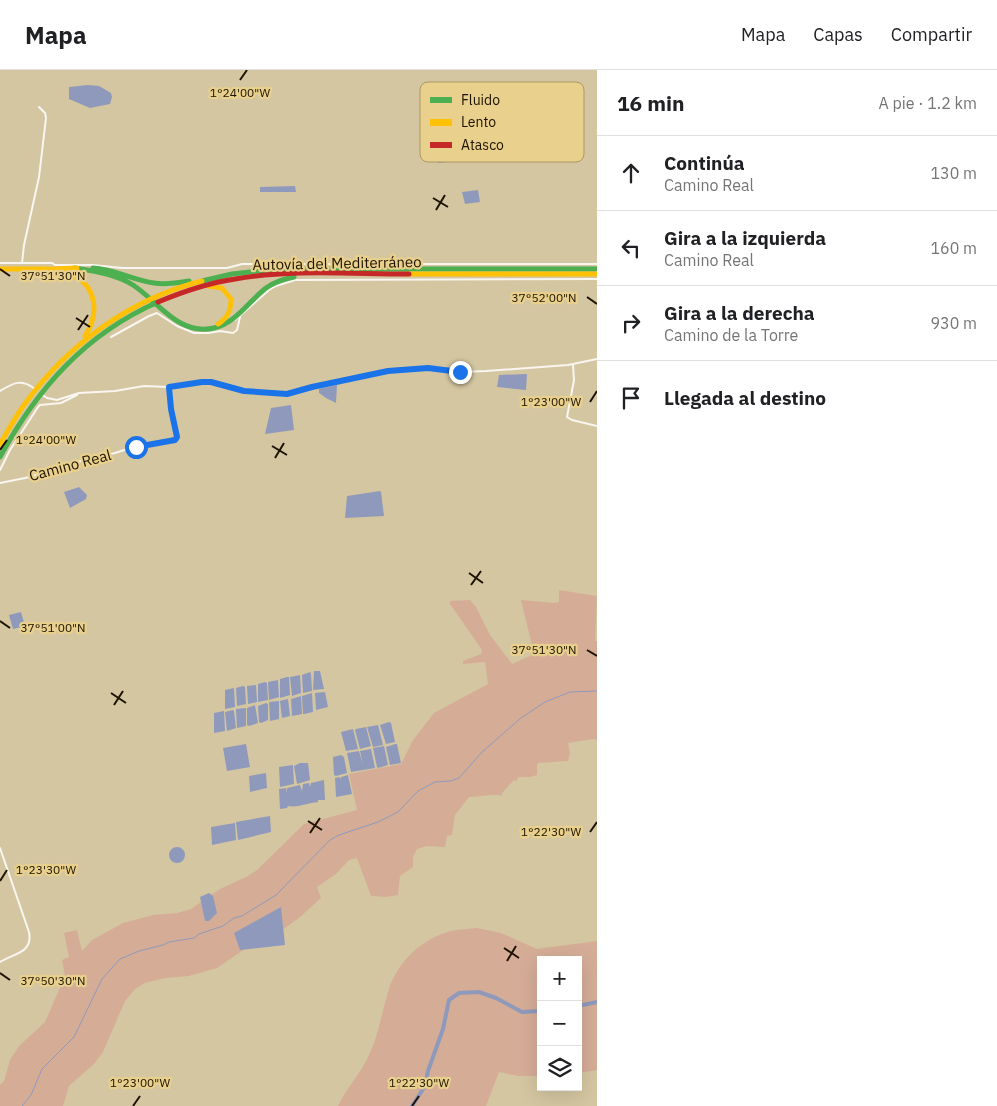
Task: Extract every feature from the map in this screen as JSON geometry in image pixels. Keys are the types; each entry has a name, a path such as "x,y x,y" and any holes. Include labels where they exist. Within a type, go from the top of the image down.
{"main road":[{"path":"45,269 54,267 109,270 162,284 205,279"},
{"path":"0,268 45,269 64,272 76,276 84,282 95,302 95,316 91,328 79,344"},
{"path":"74,268 106,273 121,279 141,291 172,318 195,328 207,329 219,327 230,322 266,288 273,284 308,274"},
{"path":"90,268 108,271 129,280 144,290 170,313 188,323 208,326 222,322 227,317 231,299 218,286 202,286"},
{"name":"Autovía del Mediterráneo","path":"0,444 17,415 56,366 79,344 110,321 205,279 251,270 276,269 597,269"},
{"name":"Autovía del Mediterráneo","path":"162,297 244,277 308,274 597,274"},
{"name":"Autovía del Mediterráneo","path":"0,457 38,390 93,340 147,304"}],"street":[{"path":"22,263 24,245 39,177 46,118 45,113 38,107"},
{"path":"0,264 48,263 54,267 93,265 122,268 227,268 242,264 597,264"},
{"path":"111,337 158,313 177,326 194,333 220,331 233,333 236,330 241,313 276,286 295,280 597,279"},
{"path":"237,325 241,313"},
{"path":"230,322 237,325"},
{"path":"0,391 9,385 19,382 30,385 52,400 78,393 115,391 144,386 169,387 211,382 244,391 287,394 388,371 428,368 460,372 573,364 597,359"},
{"path":"573,364 574,380 567,417 597,426"},
{"name":"Camino Real","path":"0,483 30,477 60,466 115,454 140,446 175,440 177,435 169,387"},
{"path":"0,470 10,450 38,406 61,403 78,393"},
{"path":"0,848 29,932 30,942 27,948 0,962"}],"shaded area":[{"path":"559,590 597,596 595,641 597,641 597,740 568,743 570,753 568,761 538,763 537,775 518,777 517,781 514,780 502,793 502,796 469,797 455,815 452,835 447,836 445,847 427,846 417,849 413,857 413,867 400,876 398,895 386,897 371,896 357,858 349,860 336,874 317,887 321,898 299,918 278,933 252,944 217,968 189,976 165,978 145,983 135,989 125,1001 103,1052 94,1064 69,1086 63,1106 0,1106 0,1085 4,1081 10,1060 19,1046 45,1022 65,976 62,960 69,957 64,933 77,930 82,951 92,940 123,923 153,915 177,913 191,909 220,889 257,870 304,824 357,810 349,774 401,764 413,740 434,713 488,684 485,662 463,664 463,661 481,654 482,650 450,604 450,601 470,600 476,607 490,635 512,664 534,654 521,600 559,602"},
{"path":"477,928 501,933 537,949 597,941 597,1070 582,1072 582,956 537,956 537,1076 518,1076 499,1072 486,1106 338,1106 370,1053 388,992 397,971 420,946 440,934 454,930"}],"water":[{"path":"99,86 111,93 110,104 90,108 69,99 69,87"},
{"path":"295,186 296,192 260,192 260,187"},
{"path":"478,190 480,202 465,204 462,192"},
{"path":"527,374 526,390 497,387 499,375"},
{"path":"337,385 336,403 319,393 319,389"},
{"path":"291,405 294,430 265,434 271,408"},
{"path":"79,487 87,495 86,499 70,508 64,492"},
{"path":"380,491 384,516 345,518 347,496"},
{"path":"21,612 25,626 13,629 9,615"},
{"path":"314,671 320,671 324,689 313,690"},
{"path":"310,672 312,691 303,693 302,675"},
{"path":"300,675 301,693 292,696 290,677"},
{"path":"289,677 290,695 280,698 280,679"},
{"path":"278,680 279,697 269,700 268,682"},
{"path":"267,683 268,700 258,702 258,684"},
{"path":"256,685 257,702 248,704 247,686"},
{"path":"245,687 246,704 237,706 236,688"},
{"path":"234,688 235,707 225,709 225,690"},
{"path":"325,692 328,707 316,710 315,693"},
{"path":"312,693 313,712 303,714 302,696"},
{"path":"301,696 302,714 292,716 291,699"},
{"path":"288,699 290,716 282,718 280,701"},
{"path":"279,701 279,719 270,721 269,702"},
{"path":"268,704 268,720 261,723 259,722 258,706"},
{"path":"255,705 258,723 249,726 247,725 247,708"},
{"path":"246,708 246,726 237,728 236,709"},
{"path":"233,710 236,728 227,731 225,712"},
{"path":"224,711 225,731 214,733 214,713"},
{"path":"391,723 395,742 386,744 380,725"},
{"path":"378,725 383,745 373,747 367,727"},
{"path":"366,727 371,746 360,749 355,730"},
{"path":"353,729 358,749 346,751 341,732"},
{"path":"246,744 250,767 227,771 223,748"},
{"path":"397,744 401,763 390,765 386,747"},
{"path":"384,746 388,765 378,768 373,748"},
{"path":"371,749 375,768 351,772 347,753 359,751 363,765 360,751"},
{"path":"341,755 344,757 347,773 336,776 334,775 333,757"},
{"path":"300,763 308,763 310,780 297,784 294,766"},
{"path":"293,765 294,784 280,787 279,767"},
{"path":"266,773 267,788 250,792 249,776"},
{"path":"348,775 352,794 336,797 335,778 340,777 341,780 341,777"},
{"path":"324,780 325,800 280,809 279,789 286,788 287,793 287,788 300,785 302,791 303,784 309,783 310,787 311,783"},
{"path":"270,816 271,832 238,840 236,822"},
{"path":"235,823 236,840 212,845 211,827"},
{"path":"174,847 180,847 185,852 183,861 174,863 169,858 169,852"},
{"path":"209,893 213,896 217,913 209,921 205,921 200,897"},
{"path":"281,907 285,945 240,950 234,933"}],"waterway":[{"path":"22,1106 31,1095 42,1069 74,1037 102,979 120,959 169,942 194,938 199,934 223,926 234,918 242,916 276,895 330,840 339,835 378,822 398,812 418,791 435,782 451,781 459,778 482,752 521,718 545,702 570,692 597,691"},
{"path":"412,1106 425,1086 428,1071 443,1029 449,1000 459,993 479,992 496,998 522,1012 537,1011"},
{"path":"582,1005 597,1002"}],"traffic: fast":[{"path":"74,268 105,274 126,281 179,322 201,329 222,325 236,317 266,288 279,281 294,277"},
{"path":"93,268 108,270 154,283 167,284 189,281"},
{"path":"202,281 232,274 276,269 597,269"},
{"path":"0,457 30,409 66,366 108,330 158,302"}],"traffic: slow":[{"path":"53,269 77,268"},
{"path":"0,269 49,269"},
{"path":"45,269 69,274 81,280 87,287 94,302 94,311 90,328 85,336"},
{"path":"409,274 597,274"},
{"path":"0,444 21,410 41,383 80,344 125,312 175,289 202,281"},
{"path":"208,286 222,288 231,299 228,313 218,324"}],"traffic: jam":[{"path":"158,302 205,285 256,276 300,273 409,274"}],"route":[{"path":"136,447 175,440 177,437 171,409 169,387 211,382 244,391 287,394 388,371 428,368 460,372"}]}
